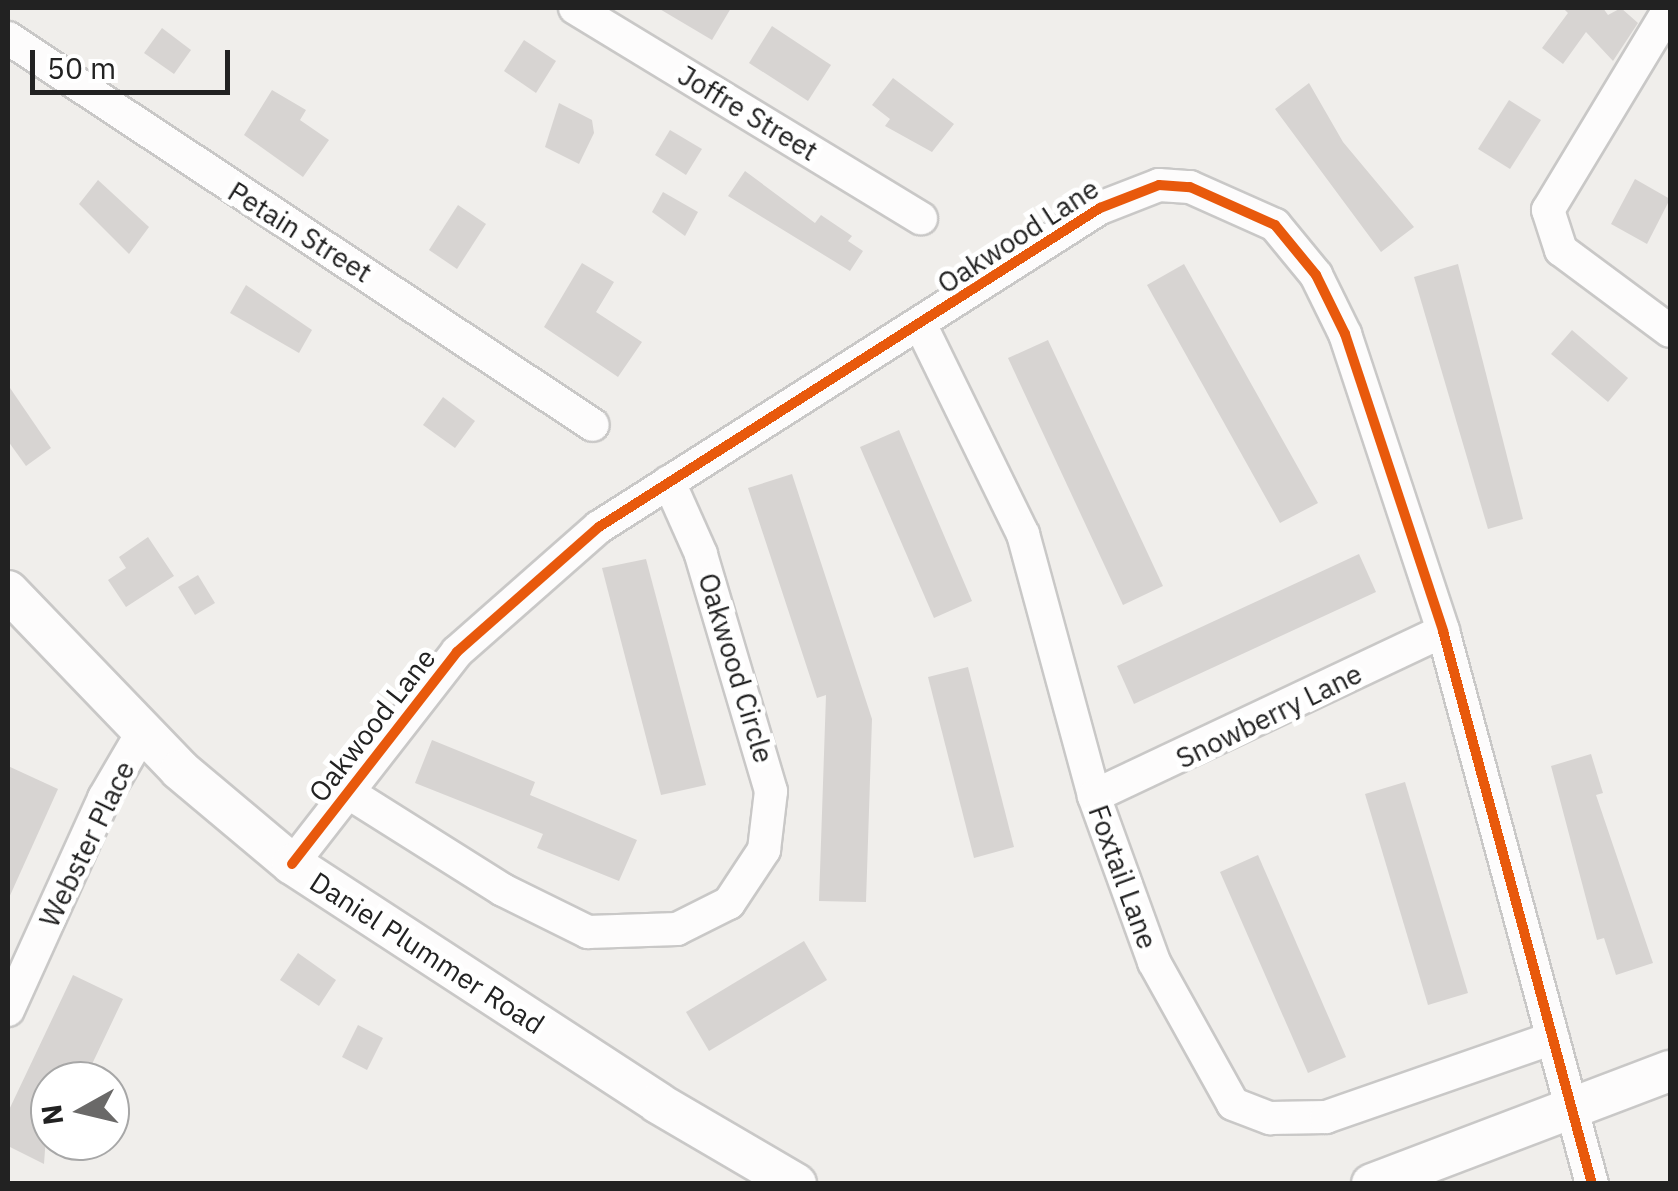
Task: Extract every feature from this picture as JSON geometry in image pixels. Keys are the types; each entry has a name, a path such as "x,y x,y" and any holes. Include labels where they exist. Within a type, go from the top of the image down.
{"street":[{"name":"Joffre Street","path":"575,8 921,218"},
{"path":"1670,8 1555,190 1551,232 1578,266 1670,332"},
{"name":"Petain Street","path":"8,38 593,425"},
{"name":"Oakwood Lane","path":"292,864 412,705 501,606 669,482 1128,194 1190,187 1249,207 1297,248 1332,304 1442,631 1592,1184"},
{"name":"Foxtail Lane","path":"920,326 1024,534 1094,796 1154,962 1216,1081 1249,1114 1326,1117 1553,1038"},
{"name":"Oakwood Circle","path":"348,792 503,890 588,932 677,929 730,903 764,850 771,790 701,554 669,482"},
{"name":"Daniel Plummer Road","path":"8,591 142,733 292,864 658,1104 796,1184"},
{"name":"Snowberry Lane","path":"1094,796 1442,631"},
{"name":"Webster Place","path":"8,1010 104,798 142,733"},
{"path":"1372,1184 1670,1070"}],"building":[{"path":"658,8 731,8 712,40"},
{"path":"1563,8 1603,8 1608,15 1621,8 1638,23 1613,61 1586,32 1563,64 1542,48 1568,13"},
{"path":"772,26 831,65 808,101 749,63"},
{"path":"162,28 191,50 174,74 144,53"},
{"path":"524,40 556,61 536,93 504,71"},
{"path":"893,78 954,124 932,152 885,126 890,119 872,105"},
{"path":"1309,83 1343,142 1414,227 1381,252 1275,109"},
{"path":"272,90 306,110 300,120 329,140 303,177 244,135"},
{"path":"1509,100 1541,120 1510,169 1478,149"},
{"path":"559,103 592,120 594,133 579,164 545,147"},
{"path":"670,130 702,149 686,175 655,155"},
{"path":"745,171 815,223 821,215 852,236 848,241 863,251 850,271 728,196"},
{"path":"1635,179 1670,199 1647,244 1611,224"},
{"path":"98,180 149,227 129,254 79,204"},
{"path":"663,192 698,212 685,236 652,212"},
{"path":"458,205 486,224 457,269 429,250"},
{"path":"582,263 614,282 596,312 642,342 618,377 544,327"},
{"path":"1184,264 1318,503 1280,523 1147,285"},
{"path":"1458,264 1523,519 1488,529 1414,277"},
{"path":"246,285 312,330 299,353 230,313"},
{"path":"1572,330 1628,378 1608,402 1551,354"},
{"path":"1048,340 1163,586 1123,605 1008,358"},
{"path":"8,385 51,448 26,466 8,441"},
{"path":"443,397 475,421 455,448 423,425"},
{"path":"899,430 972,601 934,618 860,447"},
{"path":"792,474 872,719 866,902 819,901 826,695 817,698 748,488"},
{"path":"148,537 174,576 126,607 108,580 126,568 119,557"},
{"path":"1359,554 1376,592 1134,704 1117,666"},
{"path":"646,559 706,785 661,795 602,568"},
{"path":"198,575 215,603 195,615 178,587"},
{"path":"968,667 1014,847 974,858 928,677"},
{"path":"432,740 535,782 530,795 637,840 619,881 537,848 543,834 415,783"},
{"path":"1591,754 1603,793 1596,795 1653,963 1616,975 1604,938 1597,940 1551,766"},
{"path":"8,766 58,789 8,900"},
{"path":"1405,782 1468,993 1428,1005 1365,794"},
{"path":"1258,855 1346,1057 1308,1073 1220,872"},
{"path":"804,941 827,980 709,1051 686,1012"},
{"path":"298,953 336,980 319,1006 280,980"},
{"path":"73,975 123,999 94,1061 32,1061"},
{"path":"358,1025 383,1038 367,1070 342,1057"},
{"path":"30,1066 30,1157 8,1146 8,1112"}],"cycle path":[{"path":"292,864 457,652 599,527 1100,208 1159,185 1190,187 1275,225 1316,275 1345,334 1443,631 1592,1184"}]}
